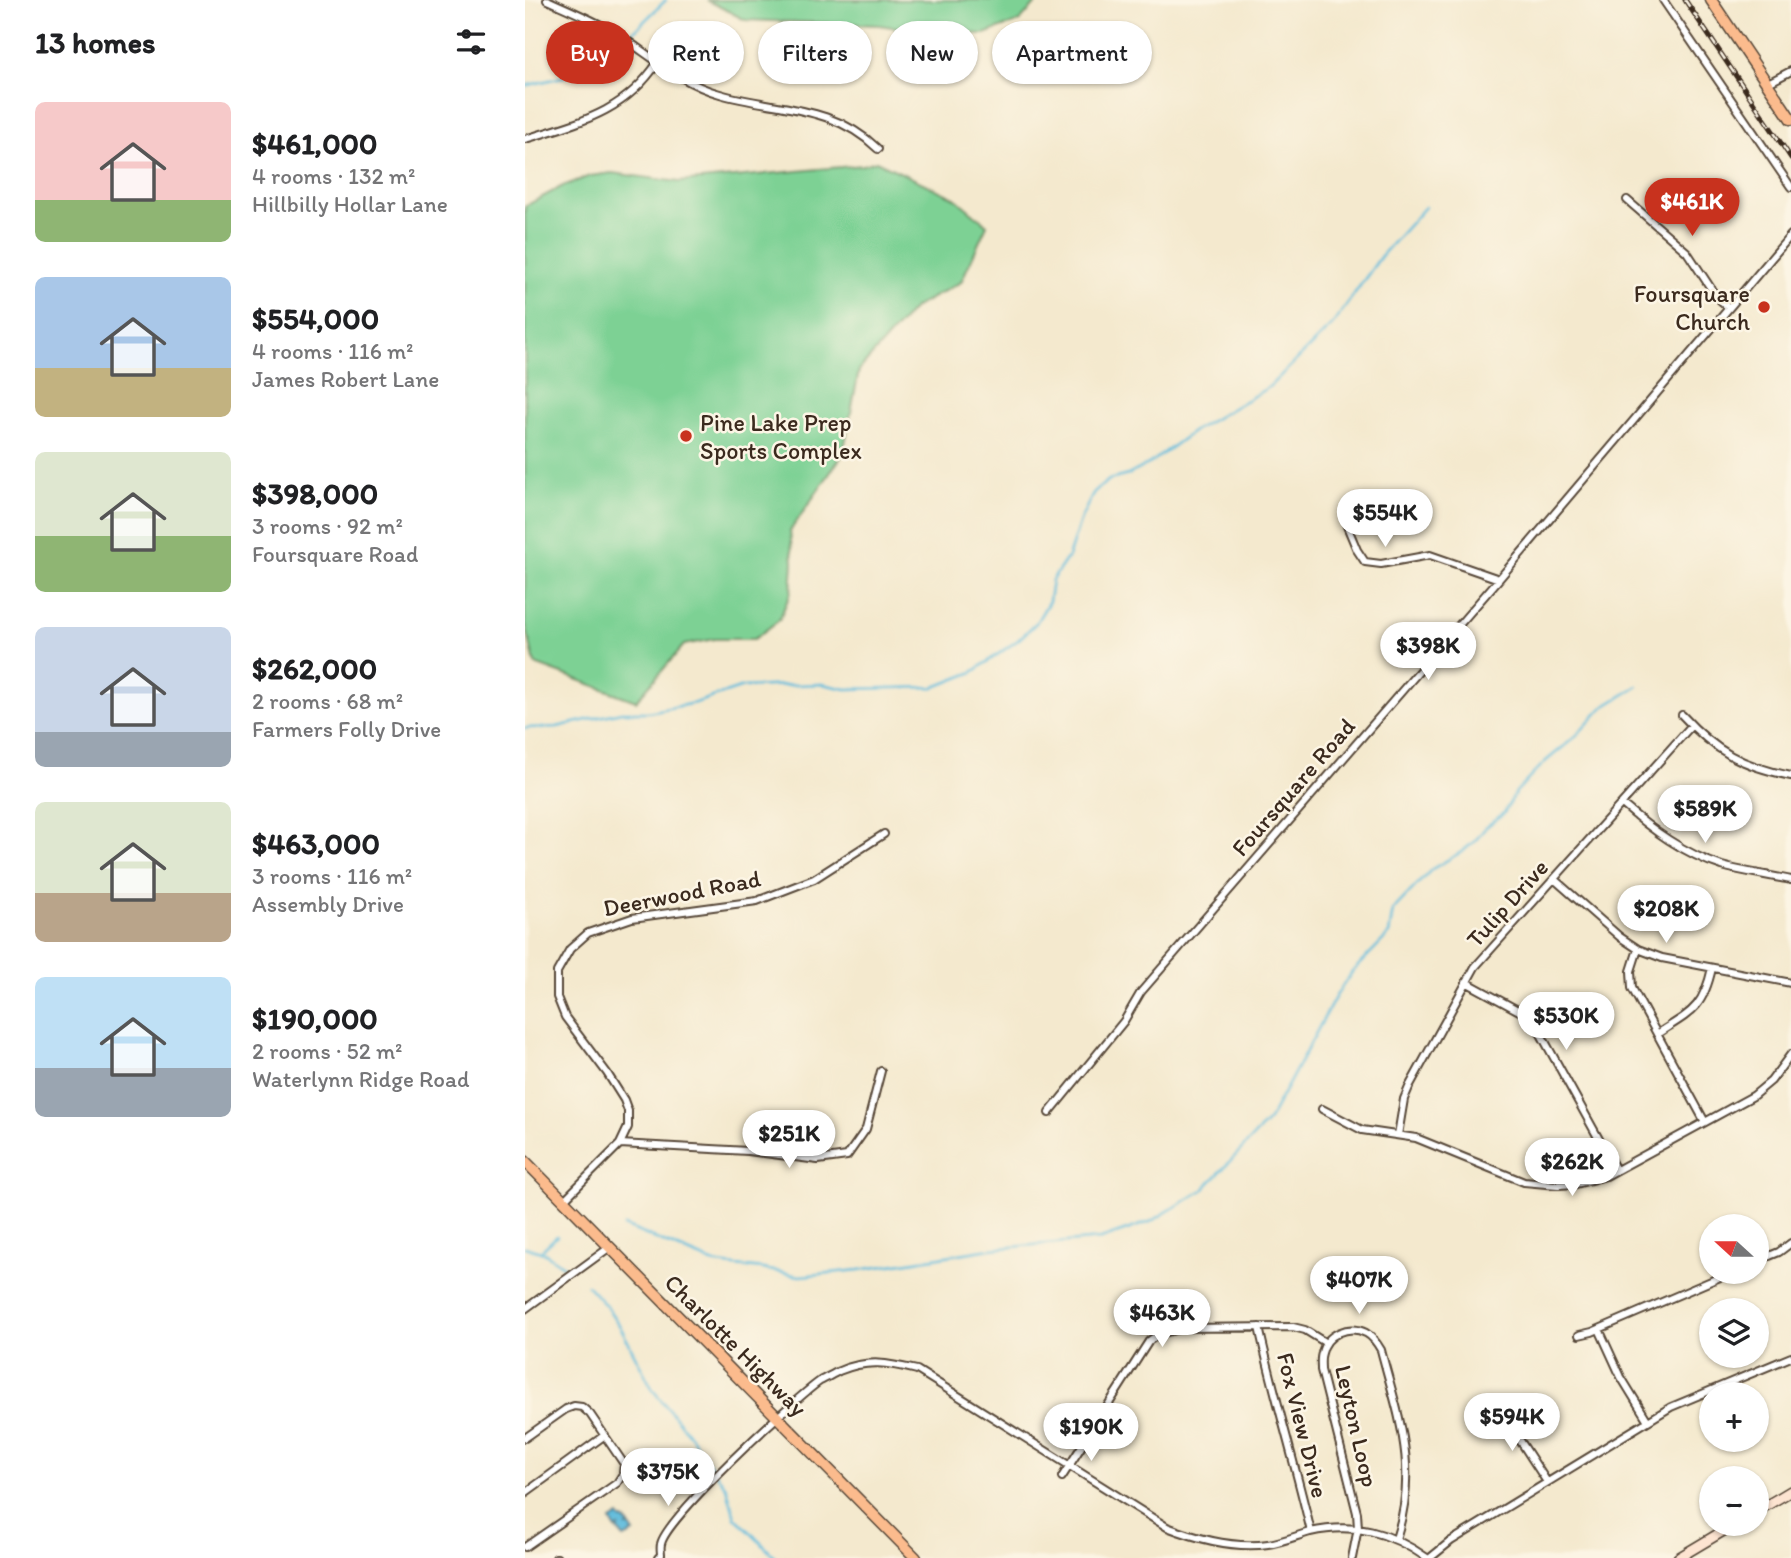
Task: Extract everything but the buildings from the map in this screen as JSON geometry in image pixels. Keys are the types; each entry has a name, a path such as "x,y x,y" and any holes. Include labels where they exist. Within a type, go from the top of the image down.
{"main road":[{"path":"1711,0 1791,119"},
{"name":"Charlotte Highway","path":"525,1161 916,1558"}],"street":[{"path":"547,0 601,25 648,56"},
{"path":"1663,0 1791,187"},
{"path":"1767,83 1791,71"},
{"path":"525,139 609,110 628,97 648,77"},
{"path":"694,84 718,94 797,107 859,133 878,149"},
{"path":"1627,200 1688,252 1716,296 1729,308"},
{"name":"Foursquare Road","path":"1049,1113 1124,1021 1141,992 1499,579 1791,235"},
{"path":"1347,526 1356,550 1366,562 1381,564 1430,555 1499,579"},
{"path":"1682,715 1691,726 1722,751 1741,762 1758,769 1791,776"},
{"name":"Tulip Drive","path":"1398,1135 1404,1099 1410,1085 1475,967 1691,726"},
{"path":"1622,804 1648,827 1695,856 1723,866 1791,880"},
{"name":"Deerwood Road","path":"620,1144 628,1127 628,1111 624,1100 565,1017 557,997 557,972 570,948 588,933 632,918 757,901 814,879 884,834"},
{"path":"1554,879 1620,937 1638,949 1662,958 1791,983"},
{"path":"1638,949 1632,971 1632,988 1705,1122"},
{"path":"1657,1034 1693,1011 1702,1001 1712,968"},
{"path":"1466,982 1523,1013 1537,1027 1616,1170"},
{"path":"1322,1109 1362,1130 1416,1138 1524,1182 1576,1184 1606,1176 1753,1096 1771,1081 1791,1054"},
{"path":"564,1200 620,1144 748,1151 818,1160 847,1156 866,1129 881,1071"},
{"path":"1769,1255 1790,1245"},
{"path":"525,1309 610,1247"},
{"path":"1579,1335 1704,1284"},
{"name":"Fox View Drive","path":"1259,1327 1311,1532"},
{"path":"1062,1478 1149,1341 1159,1334 1183,1328 1293,1327 1305,1330 1326,1343"},
{"name":"Leyton Loop","path":"1358,1528 1357,1513 1321,1370 1321,1353 1326,1343 1344,1330 1354,1329 1366,1333 1375,1340 1381,1350 1403,1435 1408,1484 1396,1539"},
{"path":"1599,1329 1621,1377 1648,1421"},
{"path":"660,1557 661,1543 684,1508 778,1417 820,1381 869,1362 890,1363 917,1370 1167,1527 1192,1537 1241,1545 1267,1544 1311,1532 1358,1528 1396,1539 1429,1558 1451,1541 1671,1407 1791,1357"},
{"path":"525,1438 566,1409 582,1407 590,1414 624,1464 623,1474 617,1483 525,1547"},
{"path":"1499,1409 1547,1482"},
{"path":"525,1493 605,1435"},
{"path":"1769,1504 1791,1491"},
{"path":"1352,1558 1358,1528"},
{"path":"1678,1558 1715,1536"}],"green space":[{"path":"707,0 1039,0 1020,21 992,21 992,31 984,34 978,34 978,21 886,21 886,26 872,25 872,21 745,20"},
{"name":"Pine Lake Prep Sports Complex","path":"876,161 955,198 987,225 961,282 915,307 859,370 843,454 790,531 793,562 791,592 779,620 754,639 714,639 684,645 636,701 535,664 525,621 525,206 563,186 590,176 612,173 679,182 863,165"}],"water":[{"path":"619,1516 634,1533 624,1538 618,1531 619,1527 616,1529 611,1521"}],"waterway":[{"path":"525,86 591,70 611,58 627,38 666,0"},
{"path":"525,728 557,727 621,712 648,712 695,703 743,687 822,684 846,689 935,687 973,672 1018,640 1036,623 1049,601 1052,580 1068,557 1081,518 1094,492 1109,480 1128,475 1150,463 1195,430 1269,387 1333,324 1381,256 1425,207"},
{"path":"624,1226 717,1264 800,1276 859,1270 990,1249 1101,1239 1150,1222 1203,1190 1269,1120 1337,994 1352,972 1389,934 1393,910 1432,869 1463,851 1504,813 1516,792 1602,708 1638,686"},
{"path":"540,1252 557,1236"},
{"path":"525,1247 544,1253 565,1267"},
{"path":"587,1285 621,1328 653,1390 691,1437 727,1489 735,1517 776,1558"}],"railway":[{"path":"1685,0 1791,158"}],"place":[{"name":"Foursquare Church","path":"1764,307"},
{"name":"Pine Lake Prep Sports Complex","path":"686,436"}]}
